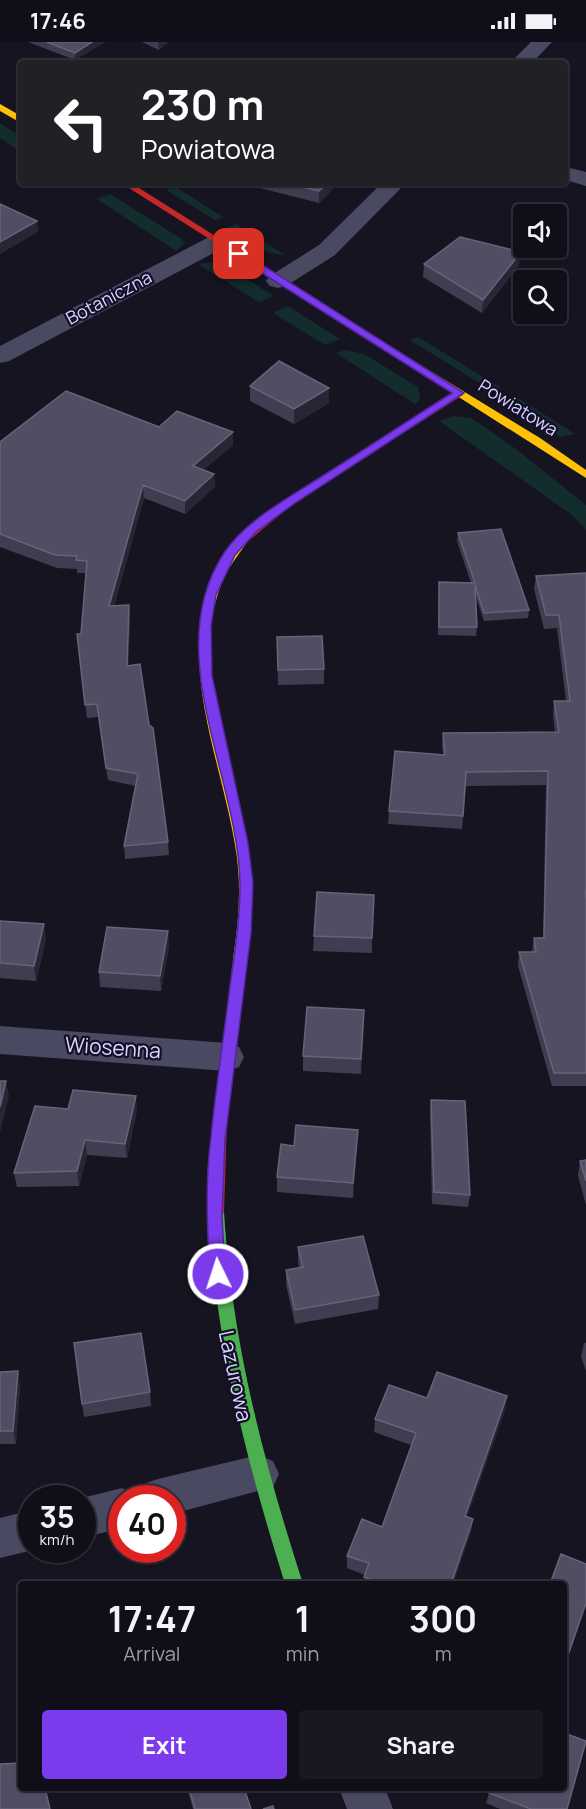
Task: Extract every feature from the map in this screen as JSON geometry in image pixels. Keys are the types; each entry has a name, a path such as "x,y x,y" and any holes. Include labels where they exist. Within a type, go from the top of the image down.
{"street":[{"path":"523,60 542,42"},
{"path":"0,107 18,118"},
{"path":"568,174 586,179"},
{"name":"Powiatowa","path":"130,186 219,241 278,281 536,440 586,475"},
{"path":"278,281 327,250 392,186"},
{"name":"Botaniczna","path":"0,356 219,241"},
{"name":"Lazurowa","path":"293,1581 258,1474 236,1390 224,1326 217,1264 215,1188 226,1057 244,933 247,883 242,843 206,676 205,626 215,581 230,554 252,529 291,501 459,393"},
{"name":"Wiosenna","path":"0,1040 226,1057"},
{"path":"186,1491 258,1474"},
{"path":"0,1538 18,1534"},
{"path":"364,1791 370,1809"}],"green space":[{"path":"0,123 18,135 18,150 0,138"},
{"path":"174,186 223,217 215,220 166,190"},
{"path":"110,194 182,239 184,244 176,251 97,199"},
{"path":"236,224 285,255 269,253 228,227"},
{"path":"213,262 224,265 274,296 259,302 198,264"},
{"path":"288,306 340,339 325,345 273,313"},
{"path":"418,337 501,388 494,392 410,340"},
{"path":"346,350 364,354 418,387 420,400 415,404 336,353"},
{"path":"520,399 575,434 561,437 510,403"},
{"path":"454,416 471,418 516,449 586,505 586,530 572,515 439,421"}],"building":[{"path":"47,42 92,42 75,53"},
{"path":"298,186 325,186 319,191"},
{"path":"0,204 37,221 0,242"},
{"path":"460,237 513,250 513,258 516,258 483,300 424,264"},
{"path":"279,361 329,388 294,409 250,386"},
{"path":"66,391 159,427 177,411 233,432 193,466 214,474 185,501 143,485 109,606 129,605 127,666 140,664 149,725 153,728 168,842 124,846 138,774 106,768 97,704 85,705 77,634 81,634 87,561 76,560 77,556 55,555 0,534 0,442"},
{"path":"501,529 529,610 484,613 475,585 477,627 439,627 439,582 475,583 458,533"},
{"path":"586,573 586,1073 554,1073 519,952 536,952 534,938 544,938 548,771 466,772 463,816 389,811 395,751 445,755 443,733 559,732 554,701 570,701 559,615 546,615 536,576"},
{"path":"322,636 324,669 278,670 277,637"},
{"path":"317,892 374,895 372,938 314,936"},
{"path":"0,921 44,924 34,966 0,963"},
{"path":"107,927 168,931 160,976 99,972"},
{"path":"307,1007 364,1010 361,1059 303,1056"},
{"path":"0,1081 6,1081 0,1107"},
{"path":"73,1090 136,1096 125,1144 85,1140 77,1171 14,1173 35,1106 68,1109"},
{"path":"431,1100 465,1101 470,1195 434,1192"},
{"path":"296,1125 358,1130 353,1183 277,1177 281,1144 294,1146"},
{"path":"586,1160 586,1181 580,1161"},
{"path":"363,1236 379,1295 295,1310 286,1270 303,1267 298,1247"},
{"path":"141,1333 150,1392 82,1404 74,1343"},
{"path":"18,1371 13,1431 0,1431 0,1372"},
{"path":"437,1372 507,1396 465,1516 473,1519 452,1581 374,1581 364,1577 369,1563 347,1556 362,1519 382,1527 416,1433 375,1419 389,1385 427,1398"},
{"path":"561,1554 586,1564 586,1603 567,1658 567,1581 551,1581"},
{"path":"567,1734 586,1741 567,1809 531,1809 489,1793 489,1791 567,1791"},
{"path":"18,1763 18,1791 46,1791 50,1809 0,1809 0,1764"},
{"path":"190,1791 245,1791 251,1809 195,1809"}],"traffic: fast":[{"path":"216,1212 224,1307 232,1354 253,1447 293,1581"}],"traffic: slow":[{"path":"0,107 18,118"},
{"path":"414,364 536,440 586,475"},
{"path":"240,959 246,903 244,860 235,808 215,729 208,690 205,651 208,613 220,576 242,541"}],"traffic: jam":[{"path":"130,186 414,364"},
{"path":"242,541 291,500 459,393"},
{"path":"216,1212 220,1119 240,959"}],"route":[{"path":"218,1274 214,1217 218,1140 226,1057 244,933 247,883 242,843 206,676 205,626 211,595 215,581 230,554 252,529 291,501 459,393 278,281 239,254"}]}
